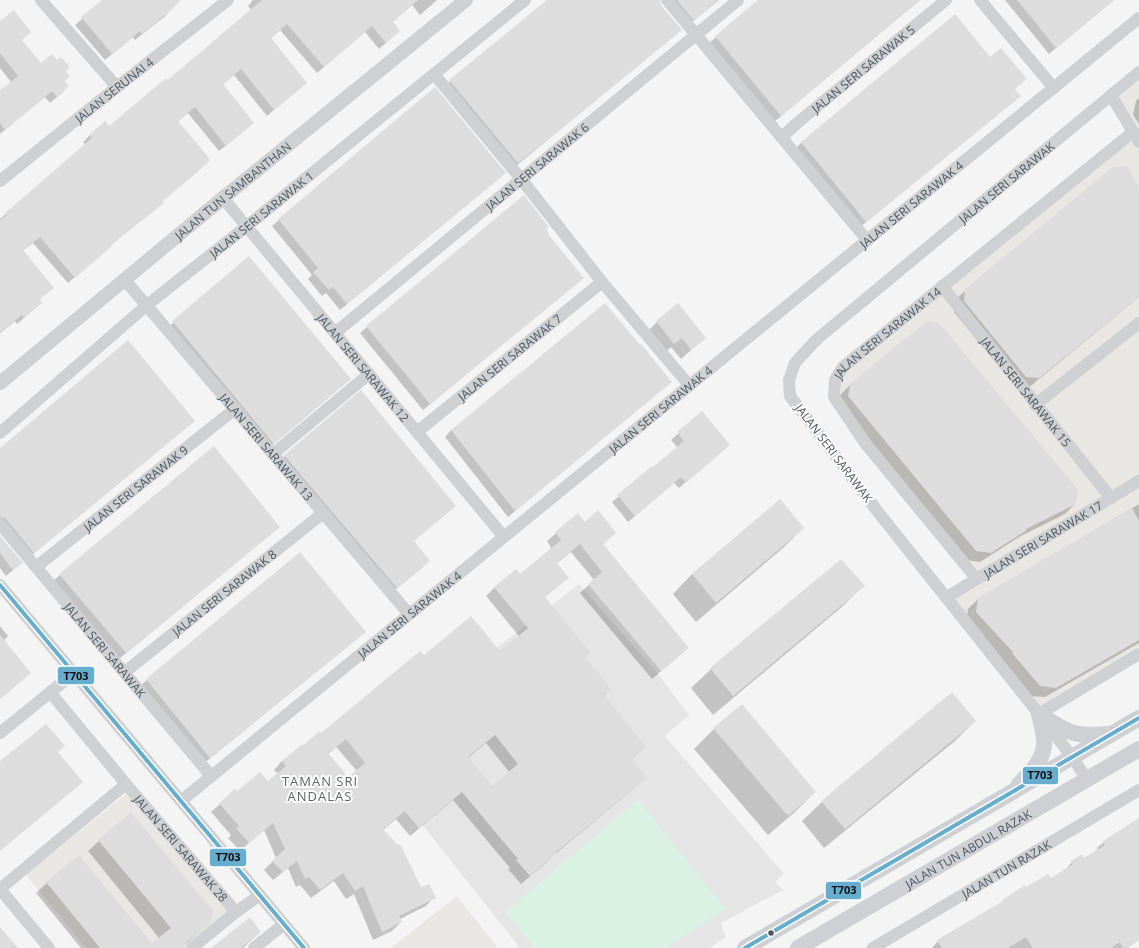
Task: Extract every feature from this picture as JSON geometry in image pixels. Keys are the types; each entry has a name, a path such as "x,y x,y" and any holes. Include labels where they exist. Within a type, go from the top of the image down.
{"main road":[{"path":"1039,714 1063,729 1077,734 1090,736 1114,733"},
{"path":"1008,796 1032,771 1042,756 1045,744 1039,714"},
{"path":"745,948 1008,796 1139,718"},
{"name":"JALAN TUN ABDUL RAZAK","path":"798,948 1139,749"},
{"path":"964,821 976,843"}],"street":[{"path":"41,0 117,87"},
{"name":"JALAN SERUNAI 4","path":"2,175 228,0"},
{"name":"JALAN TUN SAMBANTHAN","path":"0,383 124,279 466,0"},
{"name":"JALAN SERI SARAWAK 1","path":"0,432 147,305 247,226 525,0"},
{"path":"667,0 867,240"},
{"name":"JALAN SERI SARAWAK 6","path":"335,333 738,0"},
{"name":"JALAN SERI SARAWAK 5","path":"782,138 796,124 946,0"},
{"path":"980,0 1054,88"},
{"name":"JALAN SERI SARAWAK 4","path":"181,801 1139,18"},
{"name":"JALAN SERI SARAWAK","path":"1087,780 1073,758 1039,714 878,512 790,396 789,380 795,363 816,340 1139,72"},
{"path":"434,74 522,180 602,282 689,386"},
{"path":"1111,95 1136,137"},
{"name":"JALAN SERI SARAWAK 14","path":"976,578 865,443 834,397 835,380 843,367 942,286 1136,137"},
{"name":"JALAN SERI SARAWAK 12","path":"223,198 504,537"},
{"name":"JALAN SERI SARAWAK 13","path":"124,279 409,614"},
{"name":"JALAN SERI SARAWAK 7","path":"417,432 602,282"},
{"name":"JALAN SERI SARAWAK 15","path":"942,286 1110,498"},
{"path":"1035,405 1139,323"},
{"path":"273,454 369,374"},
{"name":"JALAN SERI SARAWAK 9","path":"36,567 235,409"},
{"name":"JALAN SERI SARAWAK 17","path":"947,597 976,578 1139,481"},
{"name":"JALAN SERI SARAWAK 8","path":"125,672 323,513"},
{"name":"JALAN SERI SARAWAK","path":"0,524 211,776"},
{"path":"0,585 304,948"},
{"path":"1039,714 1139,654"},
{"path":"0,733 74,673"},
{"name":"JALAN SERI SARAWAK 28","path":"50,692 126,784 236,912"},
{"name":"JALAN SERI SARAWAK 28","path":"0,889 126,784"},
{"name":"JALAN TUN RAZAK","path":"873,948 1139,790"},
{"path":"0,889 49,948"},
{"path":"192,948 236,912 260,895"},
{"path":"254,948 284,924"}],"shaded area":[{"path":"1139,80 1139,131 1119,97"},
{"path":"1139,133 1139,647 1040,707 954,598 985,578 876,448 841,396 840,384 847,370"},
{"path":"579,584 658,674 689,715 665,736 784,874 775,882 783,890 721,923 726,937 709,948 520,948 364,751"},
{"path":"128,792 229,911 183,948 86,948 26,875"},
{"path":"457,896 498,948 391,948"}],"green space":[{"path":"638,799 725,909 666,948 535,948 505,912"}],"building":[{"path":"102,0 181,0 142,34 140,31 112,54 81,17"},
{"path":"262,0 418,0 393,22 400,31 386,43 372,26 324,67 287,24 271,38 307,83 274,110 241,69 223,84 254,123 226,146 195,107 178,121 209,158 209,162 162,202 164,203 111,245 112,246 75,278 40,237 23,250 54,288 40,299 42,303 24,318 22,315 0,332 0,220 7,215 5,213 92,138 89,135 105,121 109,126 166,78 168,80"},
{"path":"547,0 660,0 661,5 682,30 518,163 449,80"},
{"path":"677,0 718,0 694,21"},
{"path":"758,0 920,0 781,116 715,36"},
{"path":"1017,0 1114,0 1056,48"},
{"path":"14,10 31,32 22,40 41,63 52,54 57,60 61,57 70,67 66,71 70,76 64,80 69,86 57,97 52,91 5,130 0,123 0,90 18,76 0,53 0,21"},
{"path":"955,14 990,57 1001,48 1027,79 1015,89 1021,96 866,222 801,142"},
{"path":"435,87 506,173 347,304 333,287 329,290 313,272 318,268 278,219"},
{"path":"1127,166 1139,188 1139,297 1039,378 1026,377 964,301 965,289 1113,167"},
{"path":"524,195 549,227 546,229 549,233 548,234 584,278 430,404 366,326"},
{"path":"249,256 351,379 274,444 172,321"},
{"path":"605,303 672,382 515,511 451,430"},
{"path":"678,303 706,338 691,350 682,338 674,344 656,321"},
{"path":"927,321 939,323 1078,490 1076,504 1026,529 1027,530 991,553 976,551 848,396 850,384"},
{"path":"128,340 195,421 34,553 6,519 0,517 0,448"},
{"path":"361,390 456,506 414,541 430,561 397,588 284,455"},
{"path":"702,411 730,445 686,483 681,477 635,516 617,495 684,441 677,432"},
{"path":"214,446 280,527 126,653 59,574"},
{"path":"780,499 804,528 716,603 692,574"},
{"path":"1132,508 1139,521 1139,640 1056,688 1040,686 1012,653 1013,652 976,612 978,598"},
{"path":"598,510 616,533 603,544 689,648 661,671 588,584 602,572 580,544 557,563 569,578 545,597 591,653 586,658 611,689 604,695 646,747 632,759 647,778 555,853 556,854 530,876 516,860 518,859 462,792 419,828 405,811 383,829 398,845 400,844 421,887 429,884 436,898 399,916 402,922 382,932 363,886 355,891 343,873 320,890 309,877 305,879 297,861 283,872 272,861 285,849 273,823 249,843 236,828 239,826 219,803 235,789 237,791 260,772 268,781 286,766 282,761 301,745 302,746 320,731 321,733 420,651 424,655 471,616 500,651 528,628 494,587 516,569 520,574 561,540 555,532 578,513 585,522","holes":["495,735 518,764 492,786 468,757","346,739 365,763 348,777 328,753"]},
{"path":"0,536 23,563 13,570 0,553"},
{"path":"300,552 366,632 210,758 146,679"},
{"path":"841,559 865,586 733,696 710,668"},
{"path":"0,635 31,673 0,699"},
{"path":"952,692 976,721 845,829 821,801"},
{"path":"742,704 816,792 788,816 713,728"},
{"path":"46,724 65,746 58,752 83,782 0,851 0,761"},
{"path":"131,812 213,911 211,923 187,942 185,948 100,948 46,882 79,855 152,943 171,928 98,840"},
{"path":"1139,818 1139,940 1126,948 1123,948 1120,942 1111,948 1033,948 1026,937 1008,948 942,948 937,940 1003,901 1002,900 1025,885 1026,887 1048,874 1051,878 1073,864 1071,861 1082,854 1084,858 1105,845 1103,841"},
{"path":"250,917 261,932 241,948 211,948"},
{"path":"0,927 18,948 0,948"}],"transit line":[{"name":"T703","path":"0,585 304,948"},
{"name":"T703","path":"745,948 1139,718"}],"district":[{"name":"TAMAN SRI ANDALAS","path":"320,788"}]}
